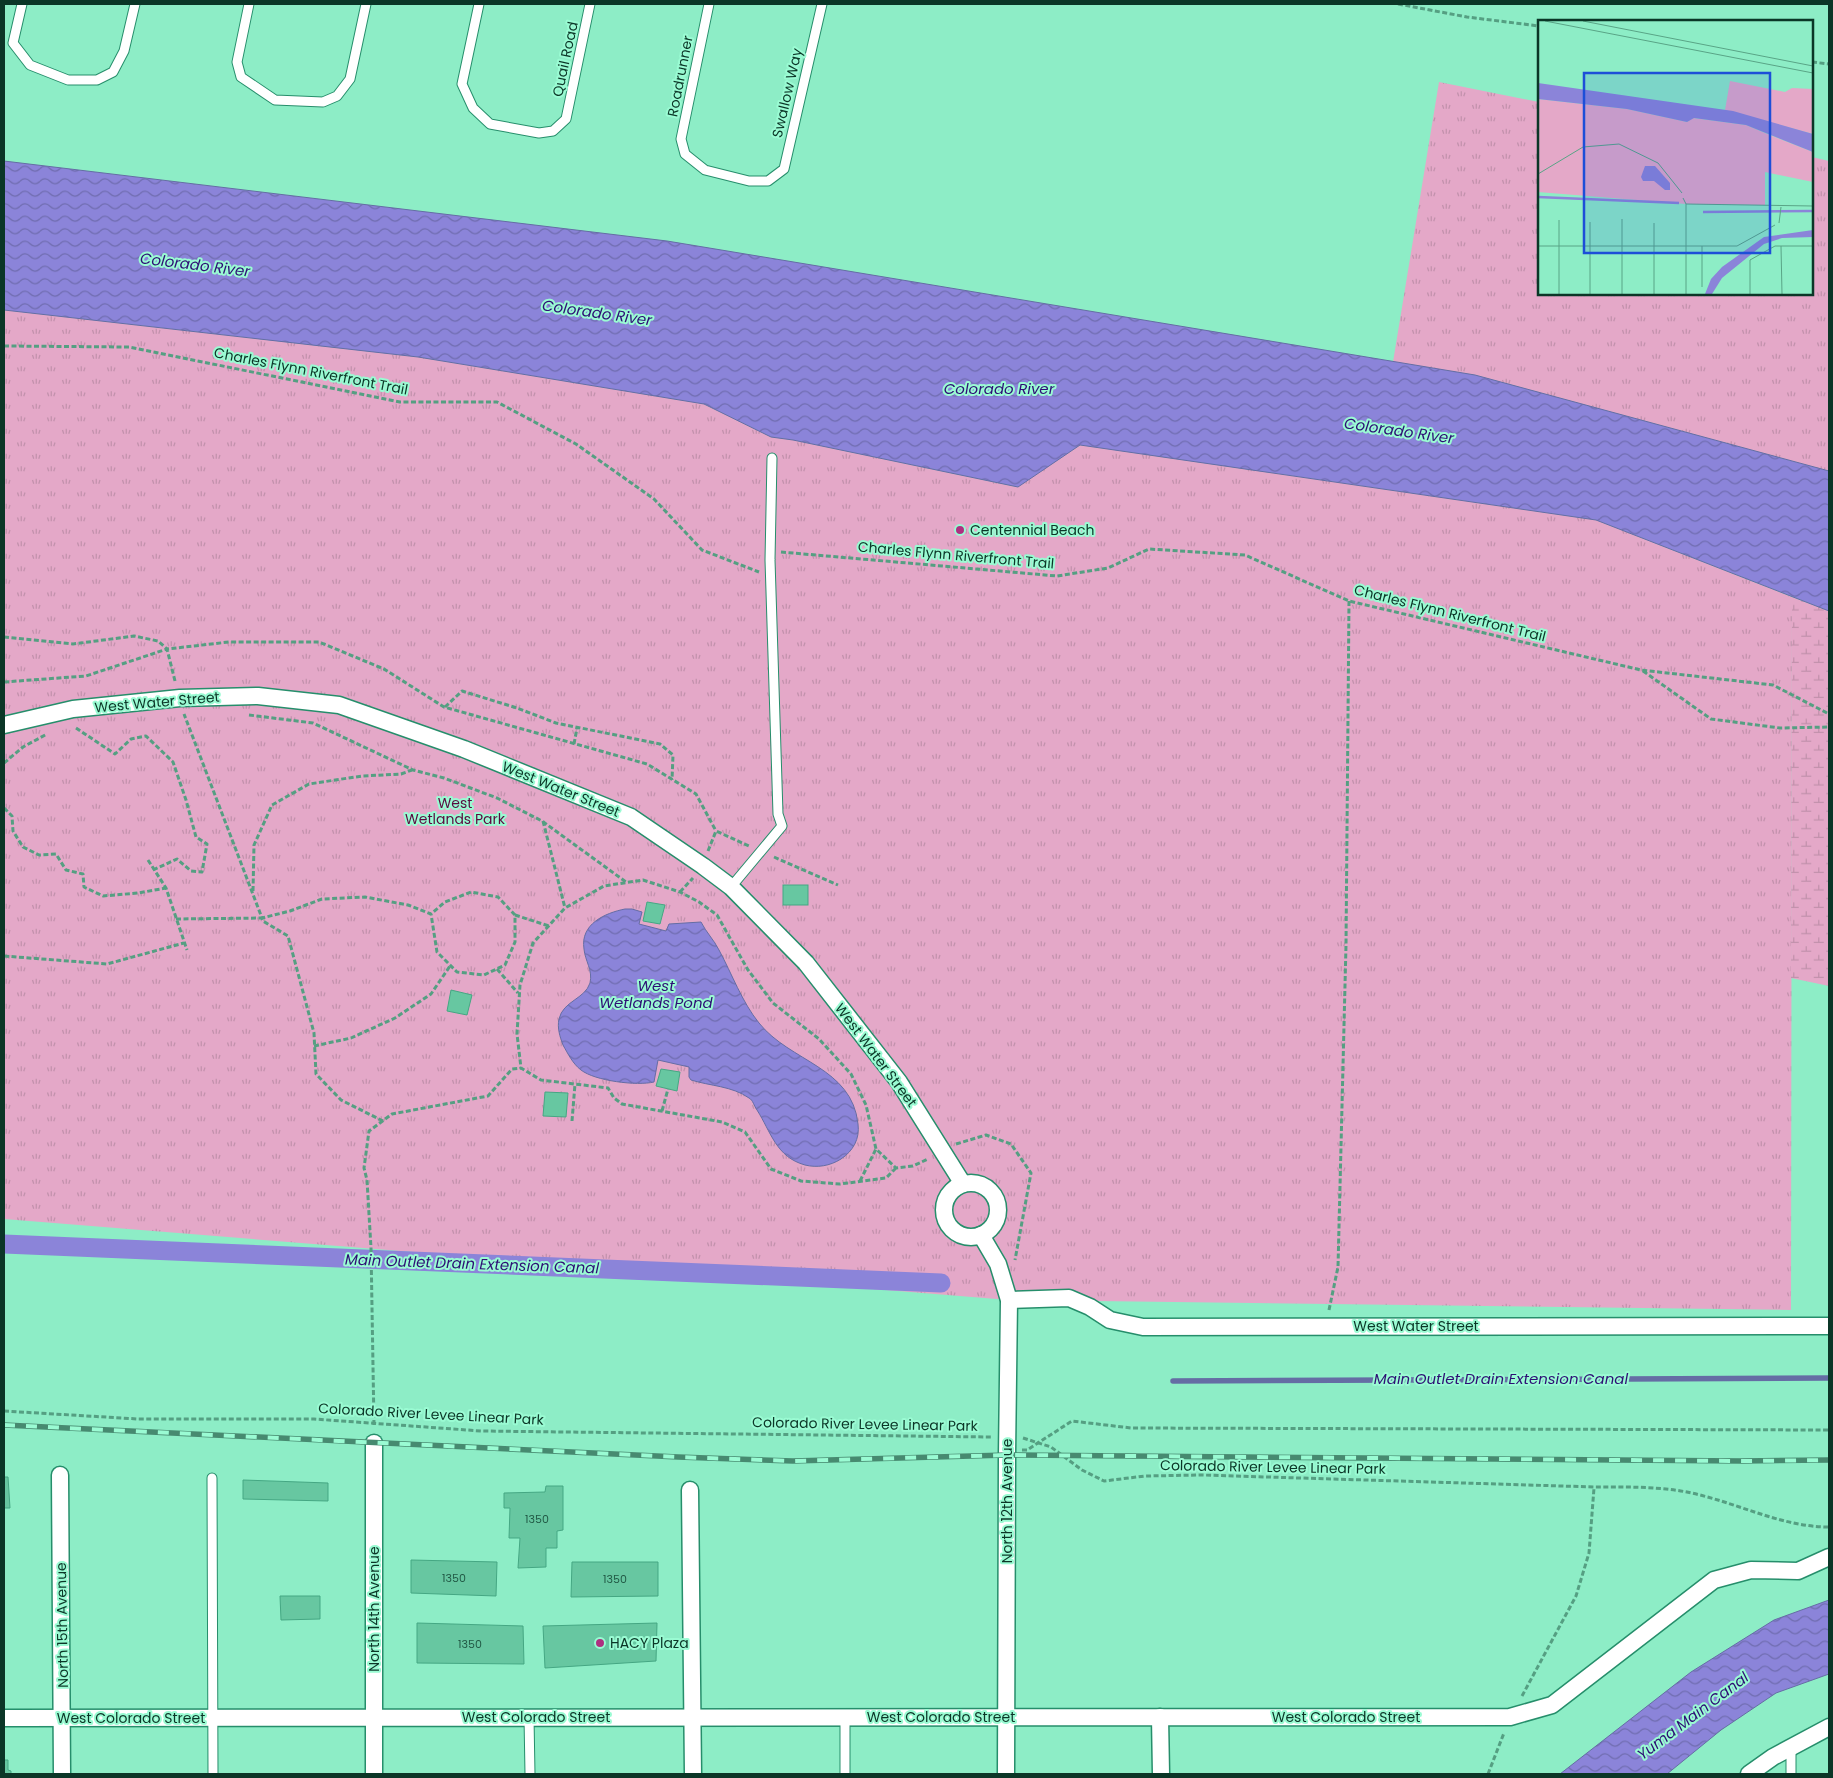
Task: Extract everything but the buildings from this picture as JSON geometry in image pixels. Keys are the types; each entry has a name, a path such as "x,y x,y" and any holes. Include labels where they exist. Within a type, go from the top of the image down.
{"street":[{"name":"West Water Street","path":"4,725 73,710 180,698 258,696 338,705 464,749 631,817 731,887 806,963 899,1082 963,1184"},
{"path":"963,1184 982,1184 990,1190 998,1206 995,1224 989,1231 972,1237 963,1236 955,1231 948,1225 945,1216 944,1207 946,1200 950,1193 963,1184"},
{"name":"North 12th Avenue","path":"980,1235 998,1264 1009,1300 1006,1774"},
{"name":"West Water Street","path":"1009,1300 1069,1298 1090,1307 1110,1320 1143,1327 1829,1326"},
{"name":"North 14th Avenue","path":"374,1443 374,1774"},
{"name":"North 15th Avenue","path":"60,1475 62,1774"},
{"path":"690,1490 693,1774"},
{"name":"West Colorado Street","path":"4,1718 1510,1717 1552,1705 1714,1580 1751,1570 1798,1571 1829,1558"},
{"path":"1160,1717 1161,1774"},
{"path":"1748,1774 1773,1757 1829,1727"}],"lane":[{"path":"22,4 13,43 30,65 68,80 97,80 113,72 124,51 135,4"},
{"path":"249,4 237,62 241,77 275,100 323,102 337,96 350,79 366,4"},
{"name":"Quail Road","path":"479,4 462,84 473,108 490,124 539,133 553,130 566,119 590,4"},
{"name":"Roadrunner","path":"709,4 681,139 686,154 705,170 749,181 768,181"},
{"name":"Swallow Way","path":"768,181 784,169 822,4"},
{"path":"731,887 782,826 778,814 770,551 772,458"},
{"path":"212,1478 213,1774"},
{"path":"529,1717 530,1774"},
{"path":"845,1717 845,1774"},
{"path":"1791,1747 1791,1774"}],"path":[{"path":"1398,4 1466,17 1538,26"},
{"path":"1813,62 1829,64"},
{"name":"Charles Flynn Riverfront Trail","path":"4,346 129,347 400,402 497,402 576,444 654,499 702,550 771,576"},
{"name":"Charles Flynn Riverfront Trail","path":"770,551 1057,576 1108,568 1149,549 1245,555 1349,601 1641,670 1773,685 1829,714"},
{"path":"1325,1326 1338,1267 1345,954 1349,601"},
{"path":"4,637 73,644 134,636 158,641 167,649 185,717 263,922 288,936 314,1033 316,1074 341,1100 383,1121"},
{"path":"4,682 86,676 167,649 229,642 319,642 384,669 444,707 647,764 696,794 716,831"},
{"path":"1641,670 1710,719 1780,728 1829,728"},
{"path":"444,707 462,691 517,708 556,723 660,744 673,755 672,780"},
{"path":"244,714 312,723 413,770 444,778 496,798 542,821 627,882"},
{"path":"177,717 195,716"},
{"path":"67,729 84,726"},
{"path":"76,728 115,754 131,739 146,736 173,762 196,838 207,844 202,872 191,871 177,859 153,870"},
{"path":"574,744 577,728"},
{"path":"4,763 23,747 49,732"},
{"path":"253,894 254,845 272,805 310,784 362,776 401,774 413,770"},
{"path":"4,808 12,816 13,832 23,847 39,855 56,854 66,870 83,874 84,887 103,896 166,888"},
{"path":"542,821 566,908"},
{"path":"148,860 166,888 187,950"},
{"path":"521,1068 517,1034 519,994 533,943 566,908 604,886 643,880 680,892 700,902 717,915 748,970 773,1003 820,1039 851,1074 866,1105 876,1149 896,1168"},
{"path":"431,914 446,902 471,892 498,897 515,914 549,926"},
{"path":"176,919 262,918 290,911 322,899 365,897 408,905 431,914"},
{"path":"431,914 437,952 457,972 484,975 506,965 515,942 515,914"},
{"path":"4,956 106,964 184,943"},
{"path":"314,1046 351,1038 395,1018 431,994 450,966"},
{"path":"497,969 519,994"},
{"path":"374,1443 371,1248 367,1180 364,1168 369,1131 392,1114 488,1096 512,1069 521,1068 541,1080 608,1088 614,1098 622,1104 722,1122 745,1132 772,1169 801,1181 840,1184 886,1178 896,1168 913,1166 955,1144 986,1135 1011,1144 1030,1173 1015,1258 1017,1266"},
{"path":"572,1121 575,1084"},
{"path":"662,1111 668,1089"},
{"path":"860,1182 876,1149"},
{"name":"Colorado River Levee Linear Park","path":"4,1412 138,1419 291,1418 481,1431 1007,1444 1022,1438 1040,1442 1051,1447 1082,1470 1104,1481 1155,1475 1202,1475 1642,1487 1674,1490 1732,1503 1780,1521 1809,1527 1829,1527"},
{"path":"1007,1444 1027,1450 1072,1421 1131,1428 1829,1430"},
{"path":"1488,1774 1510,1717 1576,1596 1589,1553 1594,1487"}],"green space":[{"path":"1439,82 1538,102 1538,295 1813,295 1813,157 1829,161 1829,471 1475,375 1393,362"},
{"name":"West Wetlands Park","path":"4,310 418,357 704,404 771,437 1017,487 1080,445 1596,520 1792,597 1791,1310 1009,1300 4,1219"},
{"path":"1792,597 1829,611 1829,986 1791,978"}],"water":[{"name":"Colorado River","path":"4,161 667,241 1475,375 1829,471 1829,611 1596,520 1080,445 1018,487 771,437 704,404 418,357 4,310"},
{"name":"West Wetlands Pond","path":"625,909 642,912 639,924 666,931 669,924 701,922 717,946 742,997 759,1023 772,1036 832,1077 844,1090 853,1105 858,1124 857,1140 845,1156 828,1165 819,1166 805,1165 795,1161 787,1156 775,1143 750,1099 735,1091 691,1080 689,1077 689,1067 658,1060 654,1082 637,1083 606,1080 587,1074 576,1065 563,1045 558,1022 565,1008 584,993 590,983 590,970 584,949 584,940 590,926 610,913"},
{"name":"Yuma Main Canal","path":"1829,1600 1829,1674 1776,1693 1721,1730 1667,1774 1560,1774 1691,1672 1774,1620"}],"waterway":[{"name":"Main Outlet Drain Extension Canal","path":"4,1244 941,1283"},
{"name":"Main Outlet Drain Extension Canal","path":"1173,1381 1829,1378"}],"railway":[{"path":"4,1425 793,1461 1007,1455 1742,1461 1829,1460"}],"place":[{"name":"Centennial Beach","path":"960,530"},
{"name":"HACY Plaza","path":"600,1643"}]}
